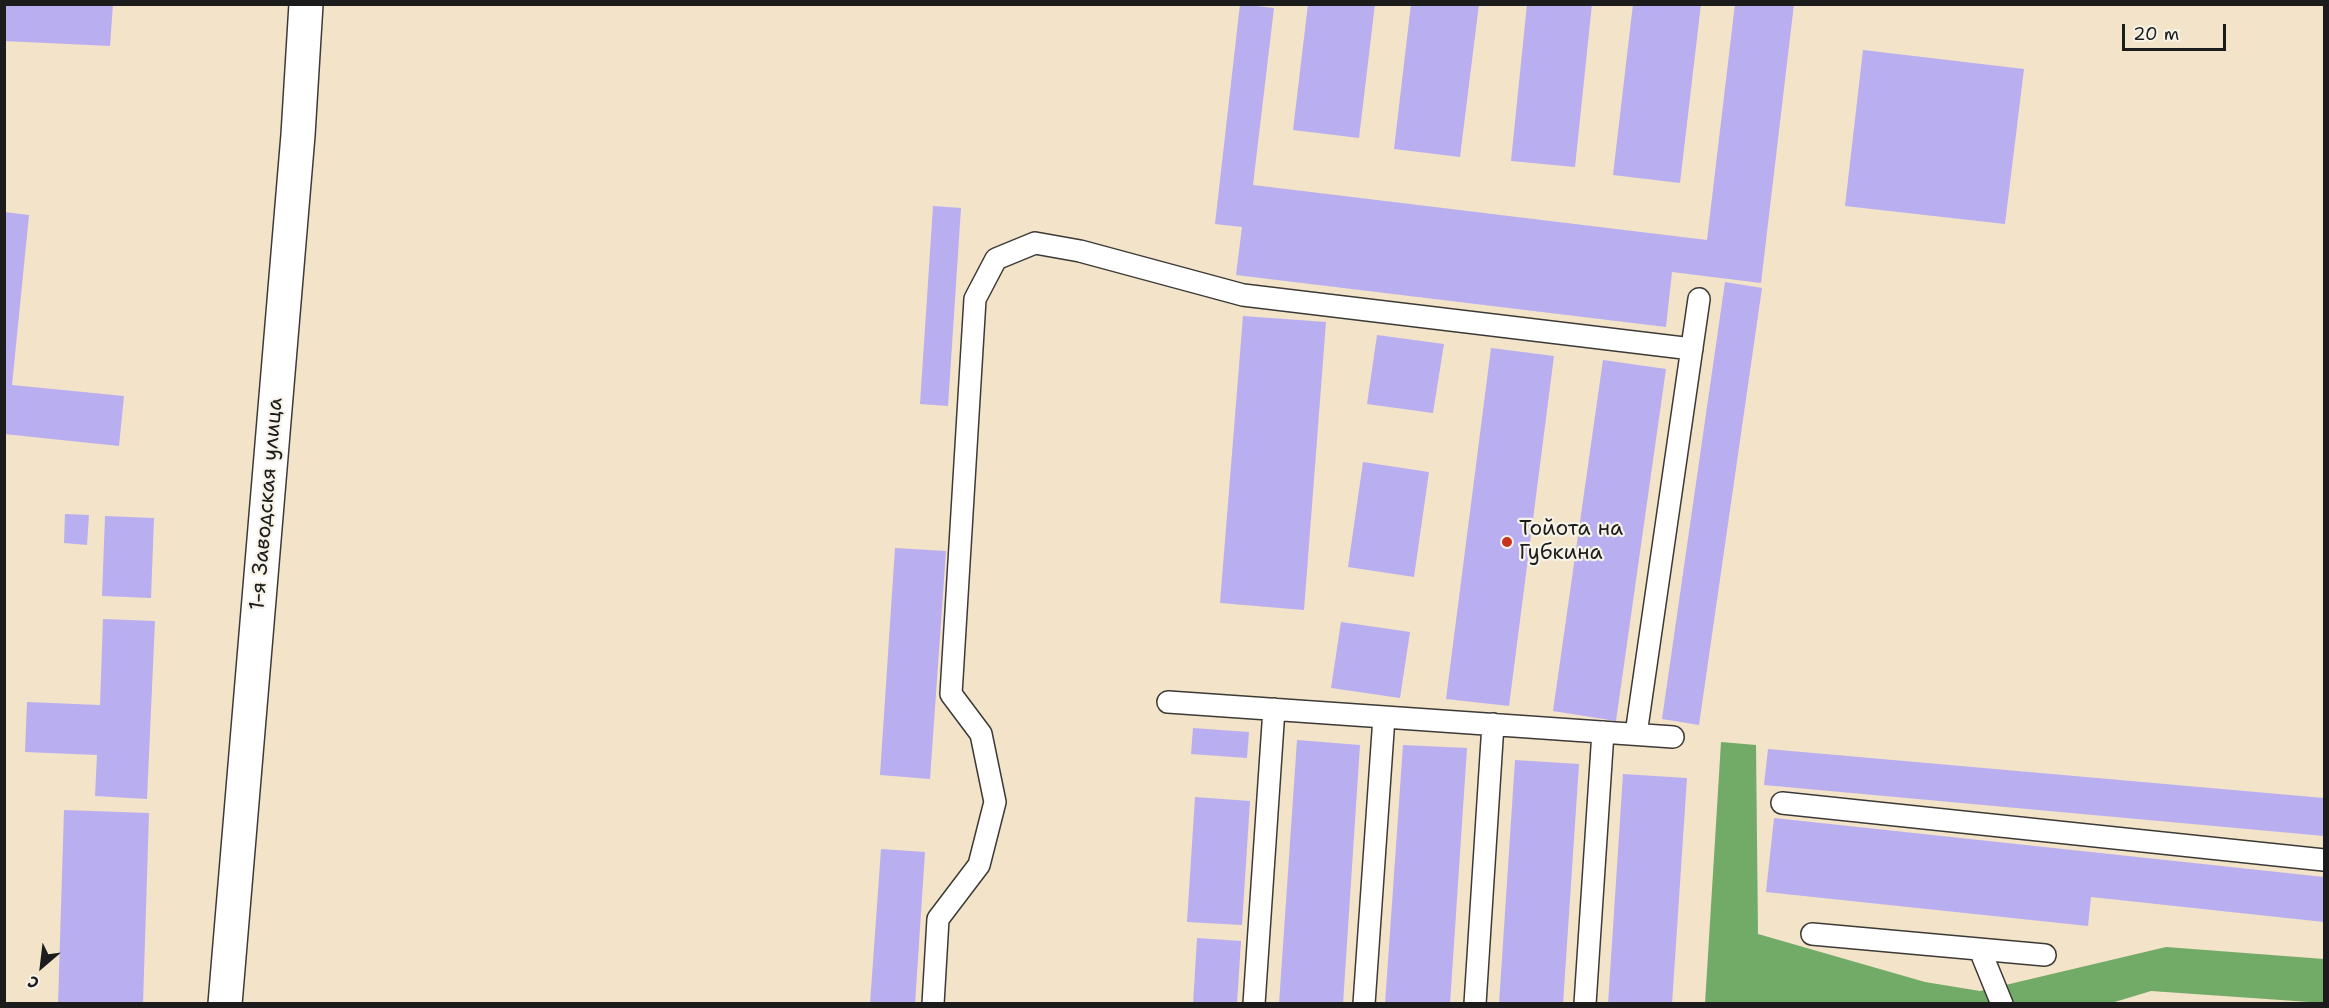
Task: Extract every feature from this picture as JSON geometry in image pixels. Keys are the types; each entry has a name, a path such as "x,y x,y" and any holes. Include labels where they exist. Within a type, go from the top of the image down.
{"main road":[{"name":"1-я Заводская улица","path":"225,1004 298,135 306,4"}],"lane":[{"path":"933,1004 938,919 979,865 995,802 981,734 951,694 975,299 996,259 1035,243 1080,251 1243,295 1692,349"},
{"path":"1636,734 1699,299"},
{"path":"1168,702 1673,737"},
{"path":"1254,1004 1274,709"},
{"path":"1364,1004 1384,717"},
{"path":"1475,1004 1494,724"},
{"path":"1585,1004 1604,732"},
{"path":"1782,802 2325,860"},
{"path":"1812,934 2045,955"},
{"path":"1980,950 2002,1004"}],"green space":[{"path":"1721,742 1756,745 1758,934 1925,982 1980,991 2166,947 2324,959 2324,1003 2151,991 2108,1004 1705,1004"}],"building":[{"path":"4,4 113,4 110,46 4,41"},
{"path":"1240,4 1274,8 1253,185 1707,240 1735,4 1794,4 1761,283 1672,272 1666,327 1236,275 1242,227 1215,224"},
{"path":"1308,4 1375,4 1359,138 1293,130"},
{"path":"1411,4 1479,4 1460,157 1394,149"},
{"path":"1527,4 1592,4 1575,167 1511,161"},
{"path":"1633,4 1701,4 1680,183 1613,175"},
{"path":"1863,50 2024,69 2005,224 1845,206"},
{"path":"933,206 961,208 948,406 920,404"},
{"path":"4,212 29,215 12,385 124,396 119,446 4,434"},
{"path":"1725,282 1762,288 1699,725 1662,719"},
{"path":"1243,316 1326,322 1304,610 1220,603"},
{"path":"1377,335 1444,344 1433,413 1367,404"},
{"path":"1491,348 1554,356 1509,706 1446,699"},
{"path":"1603,360 1666,369 1616,721 1553,711"},
{"path":"1363,462 1429,472 1414,577 1348,567"},
{"path":"65,514 89,515 87,545 64,543"},
{"path":"105,516 154,518 151,598 102,596"},
{"path":"895,548 946,551 930,779 880,775"},
{"path":"103,619 155,621 147,799 95,796 97,755 25,752 27,702 100,705"},
{"path":"1341,622 1410,632 1400,698 1331,688"},
{"path":"1193,728 1249,732 1247,758 1191,754"},
{"path":"1297,740 1360,745 1343,1004 1279,1004"},
{"path":"1403,745 1467,748 1450,1004 1385,1004"},
{"path":"1768,749 2324,798 2324,836 1764,785"},
{"path":"1515,760 1579,764 1563,1004 1499,1004"},
{"path":"1623,774 1687,778 1672,1004 1608,1004"},
{"path":"1195,797 1250,801 1242,925 1187,922"},
{"path":"64,810 149,813 143,1004 58,1004"},
{"path":"1774,818 2324,877 2324,922 2091,897 2088,926 1766,892"},
{"path":"881,849 925,852 915,1004 870,1004"},
{"path":"1197,938 1241,941 1237,1004 1193,1004"}],"place":[{"name":"Тойота на Губкина","path":"1507,542"}]}
